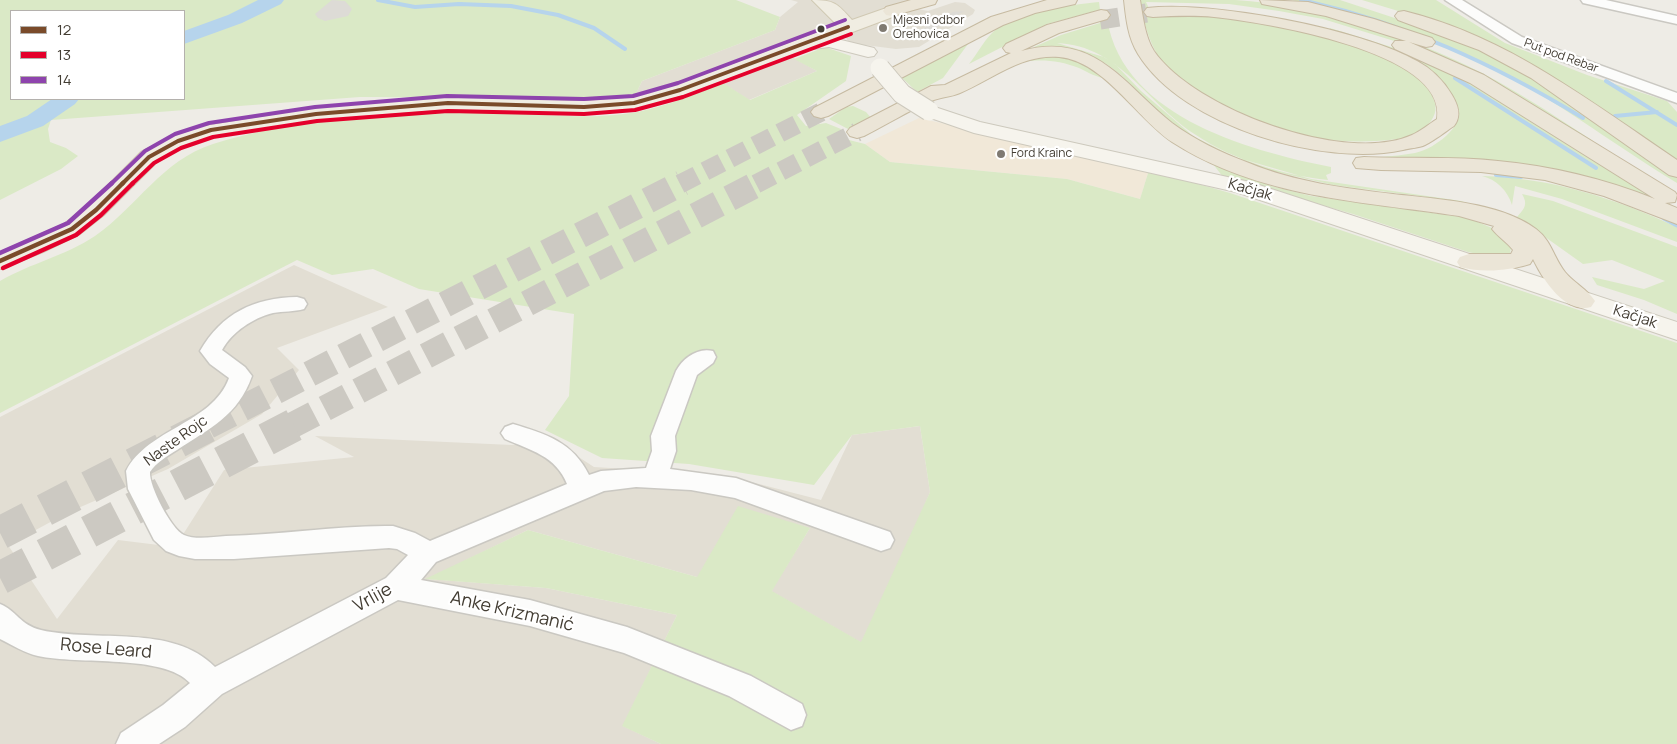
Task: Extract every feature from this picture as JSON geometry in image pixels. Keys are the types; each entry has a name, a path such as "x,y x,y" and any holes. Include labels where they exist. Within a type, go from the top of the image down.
{"highway":[{"path":"892,11 929,0"},
{"path":"970,34 1016,0"},
{"path":"821,112 997,21 1030,9 1069,0"},
{"path":"1132,0 1140,42 1168,79 1198,100 1246,125 1302,142 1329,146 1364,148 1404,145 1424,139 1438,131 1446,122 1448,104 1435,84 1411,66 1360,43 1320,30 1256,17 1206,12 1152,10 1224,8 1278,14 1358,31 1392,42 1448,64 1485,83 1677,204"},
{"path":"1268,0 1312,7 1382,27 1465,59 1514,85 1677,189"},
{"path":"1353,0 1449,32 1513,61 1560,88 1677,170"},
{"path":"928,104 1022,42 1044,38 1110,18 1130,59 1154,87 1194,115 1248,140 1279,150 1347,162 1496,167 1539,172 1601,187 1677,217"},
{"path":"857,132 928,104 954,88 1018,55 1044,51 1082,57 1103,68 1157,120 1182,139 1222,160 1258,173 1306,186 1361,197 1463,210 1521,230 1541,246 1554,274 1565,288 1582,300"},
{"path":"1469,262 1512,262 1521,259 1525,254 1525,250 1515,236 1489,218"}],"main road":[{"path":"820,0 835,11 848,27"},
{"path":"0,261 36,247 72,229 108,199 150,157 178,141 212,130 316,114 448,103 602,107 634,104 892,11"},
{"name":"Kačjak","path":"848,27 902,94 928,104 974,127 1242,187 1677,331"},
{"path":"798,46 829,42 868,52"}],"street":[{"name":"Put pod Rebar","path":"1452,0 1517,40 1677,98"},
{"path":"1588,0 1677,20"},
{"name":"Naste Rojc","path":"297,304 270,306 227,328 215,342 211,351 215,357 236,369 242,376 240,384 233,396 219,409 147,460 138,470 139,484 153,513 166,536 175,544 187,546 237,548 397,538 416,545 427,554"},
{"path":"654,478 664,451 663,436 687,372 705,357"},
{"path":"513,432 557,451 567,458 574,468 581,487"},
{"name":"Vrlije","path":"132,744 174,716 210,684 396,587 427,554 581,487 601,481 636,477 690,480 736,488 882,540"},
{"name":"Anke Krizmanić","path":"396,587 530,613 628,640 740,686 791,715"},
{"name":"Rose Leard","path":"0,617 8,629 38,643 92,649 158,652 194,666 210,684"}],"shaded area":[{"path":"332,0 345,1 352,9 348,16 325,21 318,18 315,14"},
{"path":"791,0 914,0 913,8 928,11 955,2 965,3 975,10 973,14 919,47 896,49 849,43 844,34 792,57 817,71 749,100 719,81 653,105 634,98 642,81 775,30 780,17 798,2"},
{"path":"964,11 917,39 907,38 953,12"},
{"path":"919,118 1149,170 1140,199 1067,179 890,162 865,144"},
{"path":"294,265 388,307 277,348 299,370 262,414 168,469 69,512 8,545 57,619 118,540 175,547 224,470 354,457 315,436 512,445 554,441 594,467 724,475 821,500 852,435 920,426 930,492 867,646 771,591 810,528 697,577 528,530 427,579 546,588 677,615 623,726 661,744 0,744 0,417"}],"green space":[{"path":"0,0 736,0 780,17 775,30 642,81 634,98 360,97 51,120 48,129 50,142 66,148 78,156 61,169 0,200"},
{"path":"1140,0 1235,0 1267,3 1335,17 1404,39 1468,66 1520,94 1677,194 1677,198 1417,48 1323,19 1279,11 1229,4 1146,2 1152,15 1189,14 1247,20 1320,35 1357,46 1389,59 1415,75 1431,93 1435,107 1435,114 1431,121 1420,131 1399,139 1384,141 1324,139 1272,128 1247,119 1200,94 1170,71 1152,43"},
{"path":"1292,0 1340,0 1425,28 1494,56 1536,79 1677,178 1677,183 1551,101 1500,71 1473,58 1384,24"},
{"path":"1362,0 1436,0 1505,43 1587,75 1667,101 1677,112 1677,167 1591,104 1408,14"},
{"path":"1099,2 1100,10 1106,10 1115,46 1133,76 1158,101 1190,121 1224,137 1261,150 1331,167 1331,173 1326,175 1328,180 1297,175 1311,179 1461,201 1510,216 1450,200 1333,185 1259,168 1215,151 1167,122 1121,75 1105,63 1084,53 1058,48 1034,47 1061,35 1100,23 1099,10 1047,24 969,64 992,33 1013,20 1043,11","holes":["1057,43 1079,47 1099,54 1102,57","1116,65 1196,135 1210,144 1246,160 1235,157 1193,136 1141,91"]},
{"path":"1330,28 1401,50 1461,77 1659,201 1592,178 1382,159 1381,157 1419,152 1439,142 1453,128 1457,121 1458,106 1450,92 1437,78 1329,30"},
{"path":"966,43 968,44 943,78 917,92 900,76"},
{"path":"825,47 851,56 846,81 797,115 806,126 826,123 841,129 837,137 865,144 890,162 1067,179 1140,199 1149,170 1230,193 1677,343 1677,744 661,744 622,726 677,615 546,588 425,579 528,530 697,577 738,506 810,528 772,591 861,642 930,492 920,426 852,435 814,485 689,464 602,458 545,430 569,396 574,314 419,289 373,269 332,275 297,260 0,413 0,281 72,249 95,236 179,161 213,144 279,128 389,114 495,112 600,116 629,113 670,103 723,83 750,100 817,71 794,59"},
{"path":"1061,56 1086,64 1108,79 1096,76 1072,65 1057,62 1043,60 1021,62 1030,58"},
{"path":"853,106 866,112 872,119 848,129 829,119 846,107"},
{"path":"1213,164 1271,186 1311,196 1468,218 1497,230 1511,248 1510,253 1478,254 1468,252 1353,214 1223,177"},
{"path":"1482,176 1558,185 1630,207 1677,227 1677,242 1562,199 1515,186 1512,205 1501,186"},
{"path":"1522,194 1553,201 1677,247 1677,314 1644,300 1597,285 1592,277 1644,289 1665,281 1612,260 1583,264 1517,217 1525,206"}],"waterway":[{"path":"185,38 235,19 274,0"},
{"path":"378,0 415,7 459,4 511,6 558,15 594,28 625,49"},
{"path":"1301,0 1376,20 1447,47 1516,80 1583,118"},
{"path":"1455,78 1596,168"},
{"path":"1606,81 1656,112"},
{"path":"0,135 35,121 66,100"},
{"path":"1615,116 1656,112"},
{"path":"1656,112 1677,125"},
{"path":"1496,175 1521,177"},
{"path":"1664,218 1677,225"}],"tunnel":[{"path":"1100,20 1153,12"},
{"path":"680,184 821,112"},
{"path":"756,184 857,132"},
{"path":"208,426 682,183"},
{"path":"291,426 759,183"},
{"path":"0,533 210,425"},
{"path":"0,578 294,425"}],"transit line":[{"name":"14","path":"0,253 68,223 91,204 145,151 175,134 209,123 315,107 447,96 584,99 633,96 678,83 845,20"},
{"name":"12","path":"0,261 72,229 96,210 149,157 178,141 211,130 316,114 448,103 584,107 634,103 680,90 848,27"},
{"name":"13","path":"3,268 76,235 101,215 154,163 181,148 213,137 317,121 448,111 584,114 635,110 683,97 851,34"}],"place":[{"name":"Mjesni odbor Orehovica","path":"883,28"},
{"name":"Ford Krainc","path":"1001,154"}]}
